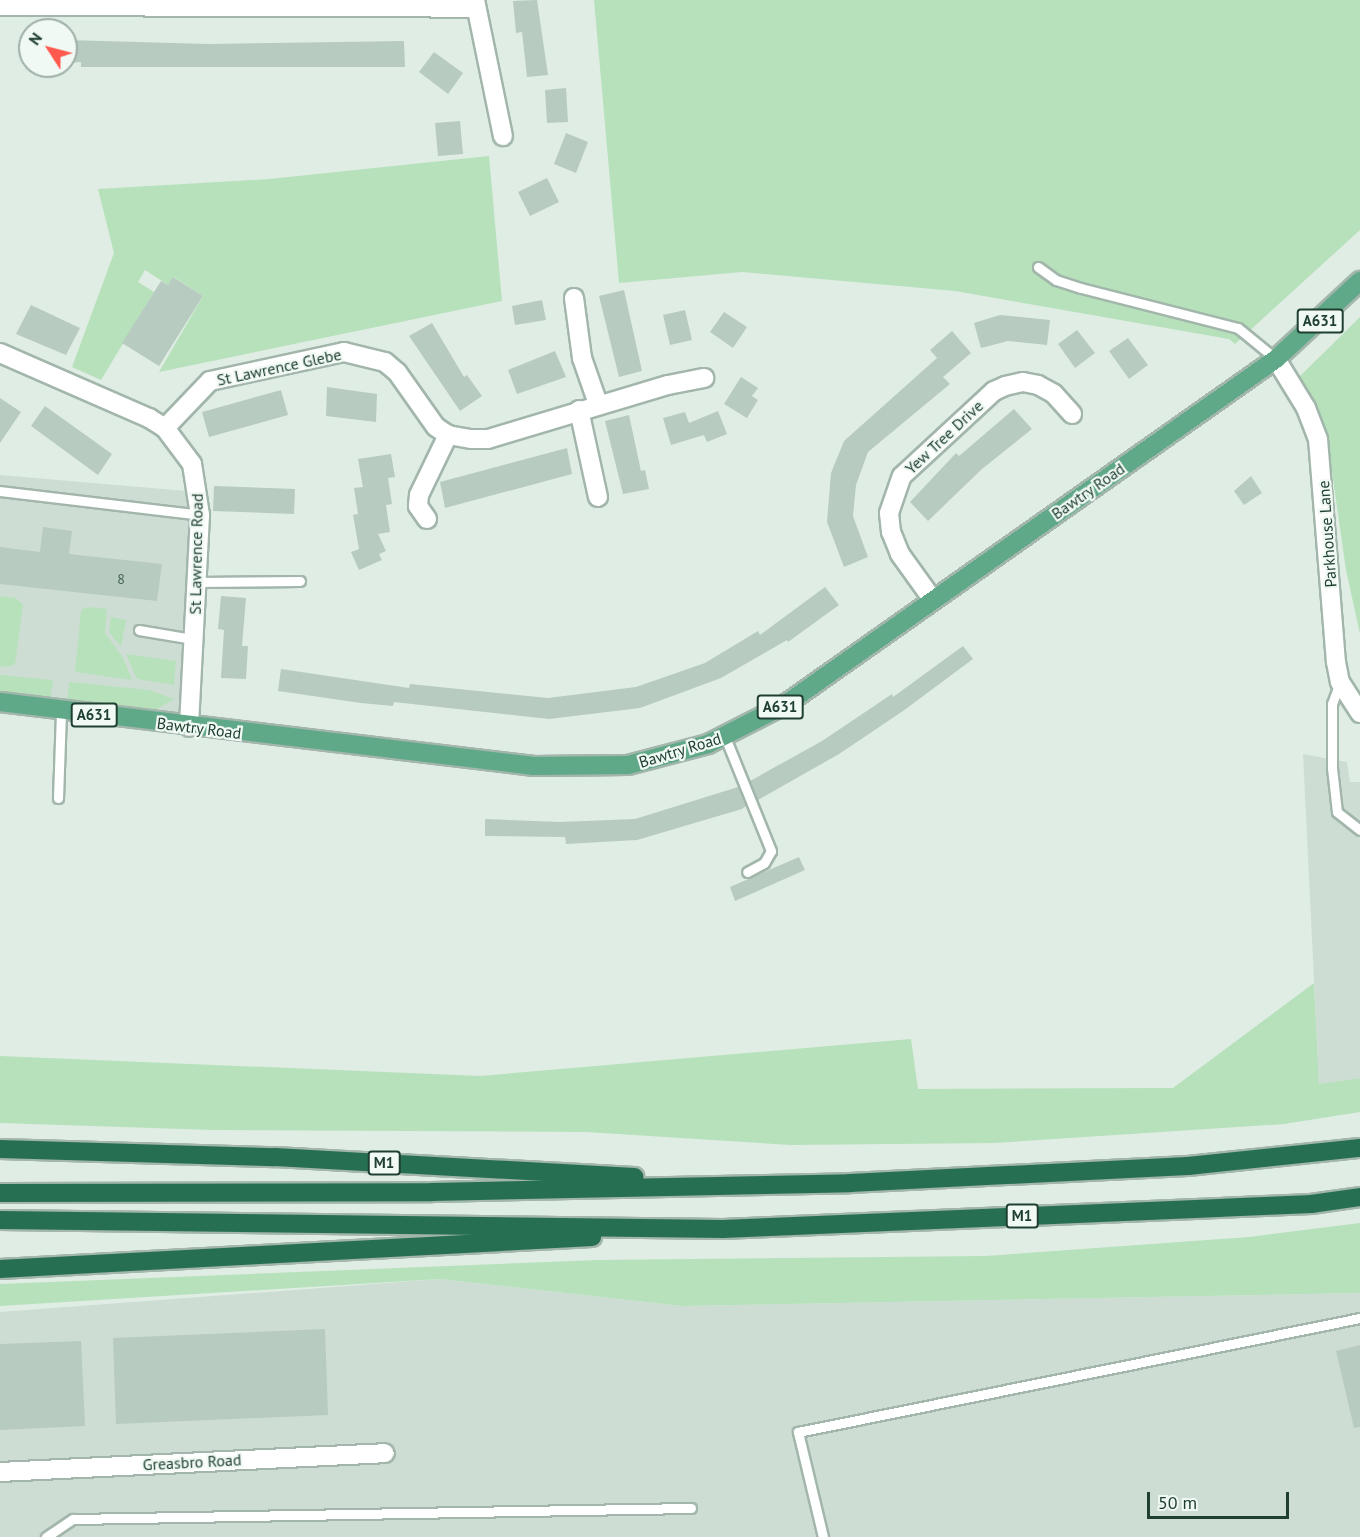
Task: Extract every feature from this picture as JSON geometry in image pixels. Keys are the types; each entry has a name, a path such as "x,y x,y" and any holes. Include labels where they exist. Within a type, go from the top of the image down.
{"highway":[{"name":"M1","path":"0,1193 432,1192 767,1184 1188,1166 1360,1148"},
{"name":"M1","path":"0,1149 275,1157 767,1184"},
{"name":"M1","path":"0,1220 684,1228 1311,1204 1360,1197"},
{"path":"0,1269 550,1241 684,1228"}],"main road":[{"name":"Bawtry Road","path":"0,702 462,759 583,768 628,765 725,737 786,704 1276,359 1360,280"}],"street":[{"path":"0,6 476,4 503,136"},
{"path":"574,298 582,358 598,404"},
{"name":"St Lawrence Glebe","path":"165,428 210,381 358,352 385,362 397,372 426,416 448,435"},
{"name":"St Lawrence Road","path":"0,353 165,428 192,464 200,515 189,727"},
{"name":"Parkhouse Lane","path":"1276,359 1306,408 1318,439 1340,682 1360,713"},
{"path":"427,519 418,506 419,495 448,435 488,439 598,404 704,378"},
{"name":"Yew Tree Drive","path":"933,600 900,554 891,532 889,513 902,476 986,399 1005,386 1023,382 1038,385 1054,394 1072,414"},
{"path":"579,410 598,496"},
{"name":"Greasbro Road","path":"0,1472 385,1453"}],"lane":[{"path":"1038,267 1056,280 1081,288 1238,328 1276,359"},
{"path":"0,491 200,515"},
{"path":"196,582 300,581"},
{"path":"139,630 194,639"},
{"path":"1340,682 1332,704 1337,812 1360,830"},
{"path":"58,798 61,711"},
{"path":"725,737 771,850 764,863 747,872"},
{"path":"823,1537 798,1432 1360,1318"},
{"path":"46,1537 73,1519 691,1508"}],"shaded area":[{"path":"0,475 198,492 189,727 0,702"},
{"path":"1303,754 1347,762 1350,782 1360,782 1360,1078 1319,1084"},
{"path":"440,1279 682,1306 1360,1293 1360,1537 0,1537 0,1312"}],"green space":[{"path":"594,0 1360,0 1360,230 1235,344 1229,339 955,291 742,272 619,283"},
{"path":"489,156 502,301 159,372 203,296 174,277 168,285 145,270 138,282 154,292 101,380 72,367 114,253 98,189 269,179"},
{"path":"1360,317 1360,634 1346,570 1326,430 1295,381"},
{"path":"0,596 16,598 23,605 15,664 8,667 0,666"},
{"path":"87,607 107,609 105,633 123,658 132,680 75,672 81,610"},
{"path":"111,617 126,620 121,647 109,632"},
{"path":"126,654 176,661 174,685 137,679"},
{"path":"0,675 53,680 50,700 0,695"},
{"path":"69,682 149,690 174,699 152,712 67,702"},
{"path":"1314,983 1319,1084 1360,1078 1360,1112 1284,1124 994,1143 791,1145 586,1132 213,1130 0,1123 0,1056 480,1076 911,1039 918,1089 1173,1088"},
{"path":"1360,1223 1360,1293 682,1306 440,1279 0,1306 0,1284 597,1260 985,1256 1249,1237"}],"building":[{"path":"537,0 548,75 527,77 522,32 516,33 513,1"},
{"path":"78,40 208,44 404,41 405,67 81,67 81,62 78,62"},
{"path":"434,52 463,73 448,94 419,72"},
{"path":"566,88 568,122 547,123 545,90"},
{"path":"460,121 463,154 438,156 435,123"},
{"path":"566,133 588,142 576,173 554,164"},
{"path":"547,178 559,202 530,216 518,192"},
{"path":"173,277 203,296 159,366 122,343 161,281 168,285"},
{"path":"624,290 642,371 619,377 599,296"},
{"path":"542,300 546,320 515,325 512,306"},
{"path":"31,305 80,328 66,355 16,334"},
{"path":"685,310 692,340 670,345 663,315"},
{"path":"724,312 747,327 733,348 710,332"},
{"path":"1000,315 1050,320 1047,345 1008,341 981,348 974,323"},
{"path":"432,323 464,377 467,375 482,396 460,411 409,336"},
{"path":"1077,330 1095,353 1075,368 1058,344"},
{"path":"952,331 971,353 943,377 950,384 868,452 856,485 853,516 868,557 844,567 827,522 831,473 844,441 937,358 930,350"},
{"path":"1128,338 1148,365 1129,379 1109,351"},
{"path":"555,351 566,377 517,394 508,370"},
{"path":"741,377 758,388 752,396 758,400 747,418 724,404"},
{"path":"327,387 377,394 376,422 326,416"},
{"path":"281,390 288,415 209,437 202,412"},
{"path":"0,398 21,412 0,443"},
{"path":"45,406 112,454 98,475 31,426"},
{"path":"1014,409 1032,429 982,469 928,521 910,502 956,453 959,456"},
{"path":"718,411 727,434 707,442 704,435 671,445 663,418 685,412 689,423"},
{"path":"629,415 641,471 645,470 649,489 623,494 605,421"},
{"path":"567,448 572,474 445,508 440,482"},
{"path":"391,454 395,477 388,478 392,504 386,505 390,532 378,534 386,551 379,554 382,560 359,570 351,552 359,549 353,515 358,514 354,488 363,487 358,459"},
{"path":"1251,476 1262,493 1244,505 1234,491"},
{"path":"214,486 295,489 294,514 213,511"},
{"path":"43,527 72,531 69,554 162,564 157,601 0,584 0,547 40,552"},
{"path":"825,587 839,605 788,642 787,640 721,678 640,708 549,719 394,702 393,706 361,703 278,691 281,669 409,688 410,684 548,698 636,687 705,663 758,631 760,635"},
{"path":"221,596 246,598 242,646 248,646 246,679 221,678 224,630 218,629"},
{"path":"963,646 973,659 903,711 839,754 758,800 750,781 822,741 892,694 893,697"},
{"path":"738,787 746,806 742,809 637,840 566,844 565,837 485,836 485,819 560,822 635,819"},
{"path":"799,857 805,870 735,901 730,887"},
{"path":"325,1329 328,1415 116,1424 113,1338"},
{"path":"81,1341 85,1426 0,1430 0,1344"},
{"path":"1360,1345 1360,1427 1354,1428 1336,1351"}]}
